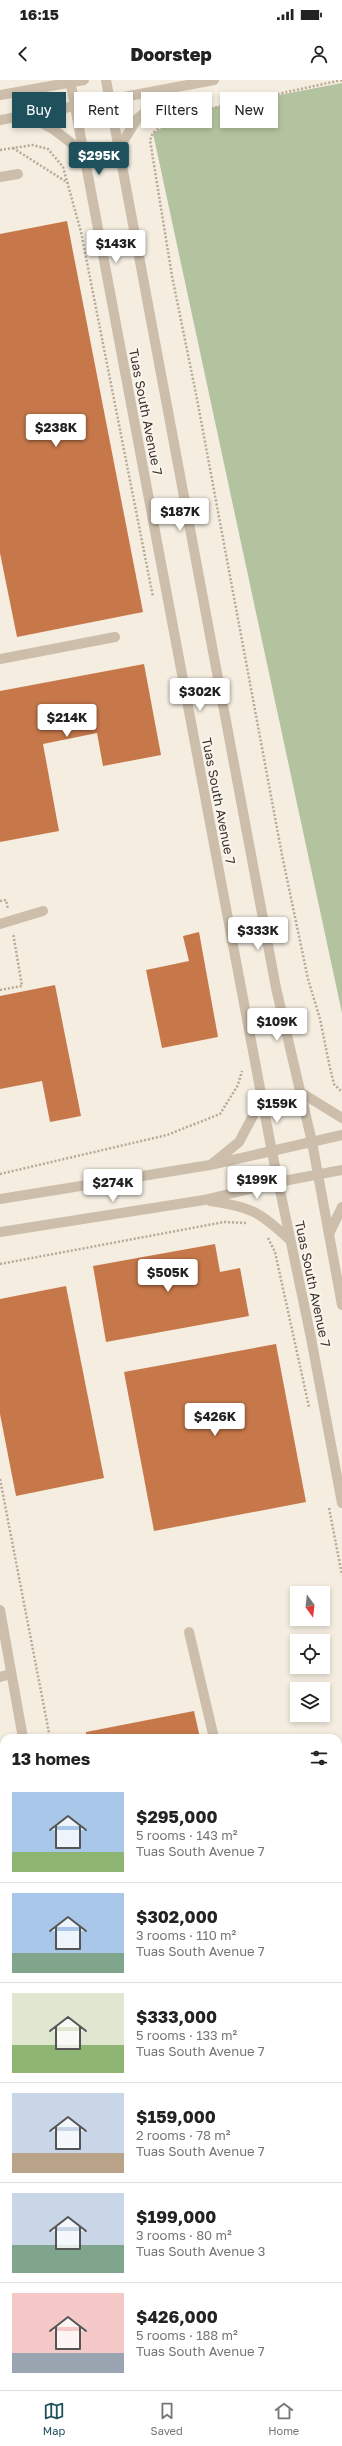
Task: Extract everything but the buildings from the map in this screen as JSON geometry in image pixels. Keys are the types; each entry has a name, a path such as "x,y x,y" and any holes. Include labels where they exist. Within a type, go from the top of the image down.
{"street":[{"path":"30,90 38,80"},
{"path":"0,96 70,81 84,80"},
{"name":"Tuas South Avenue 7","path":"106,80 109,92"},
{"path":"133,95 214,80"},
{"name":"Tuas South Avenue 7","path":"70,81 74,101"},
{"path":"119,148 137,119 173,88"},
{"path":"0,120 12,118"},
{"path":"51,128 83,152"},
{"name":"Tuas South Avenue 7","path":"79,128 262,1100 342,1503"},
{"name":"Tuas South Avenue 7","path":"115,128 274,980 312,1142 342,1305"},
{"path":"0,177 18,174"},
{"path":"0,659 115,637"},
{"path":"0,924 43,911"},
{"path":"300,1092 342,1118"},
{"path":"210,1165 239,1142 262,1100"},
{"path":"0,1199 210,1165 342,1135"},
{"path":"0,1232 204,1200 278,1182 342,1170"},
{"path":"204,1200 242,1206 249,1209 269,1221 290,1240"},
{"path":"328,1234 342,1207"},
{"path":"0,1610 22,1734"},
{"path":"189,1632 213,1734"},
{"path":"0,1677 11,1674"}],"path":[{"path":"342,80 172,117 153,133 150,140 172,276 294,913 334,1084 342,1092"},
{"path":"0,150 33,145 48,149 63,167 81,232 153,600"},
{"path":"13,148 68,184"},
{"path":"0,901 6,900 22,986 0,990"},
{"path":"0,1174 167,1135 220,1114 238,1085 243,1074 242,1067"},
{"path":"0,1264 224,1222 247,1223"},
{"path":"263,1233 275,1252 310,1410"},
{"path":"0,1479 49,1734"},
{"path":"328,1502 342,1575"}],"green space":[{"path":"342,83 342,1013 153,133 162,128 212,128 212,108 220,106 220,128 278,128 278,95"}]}
